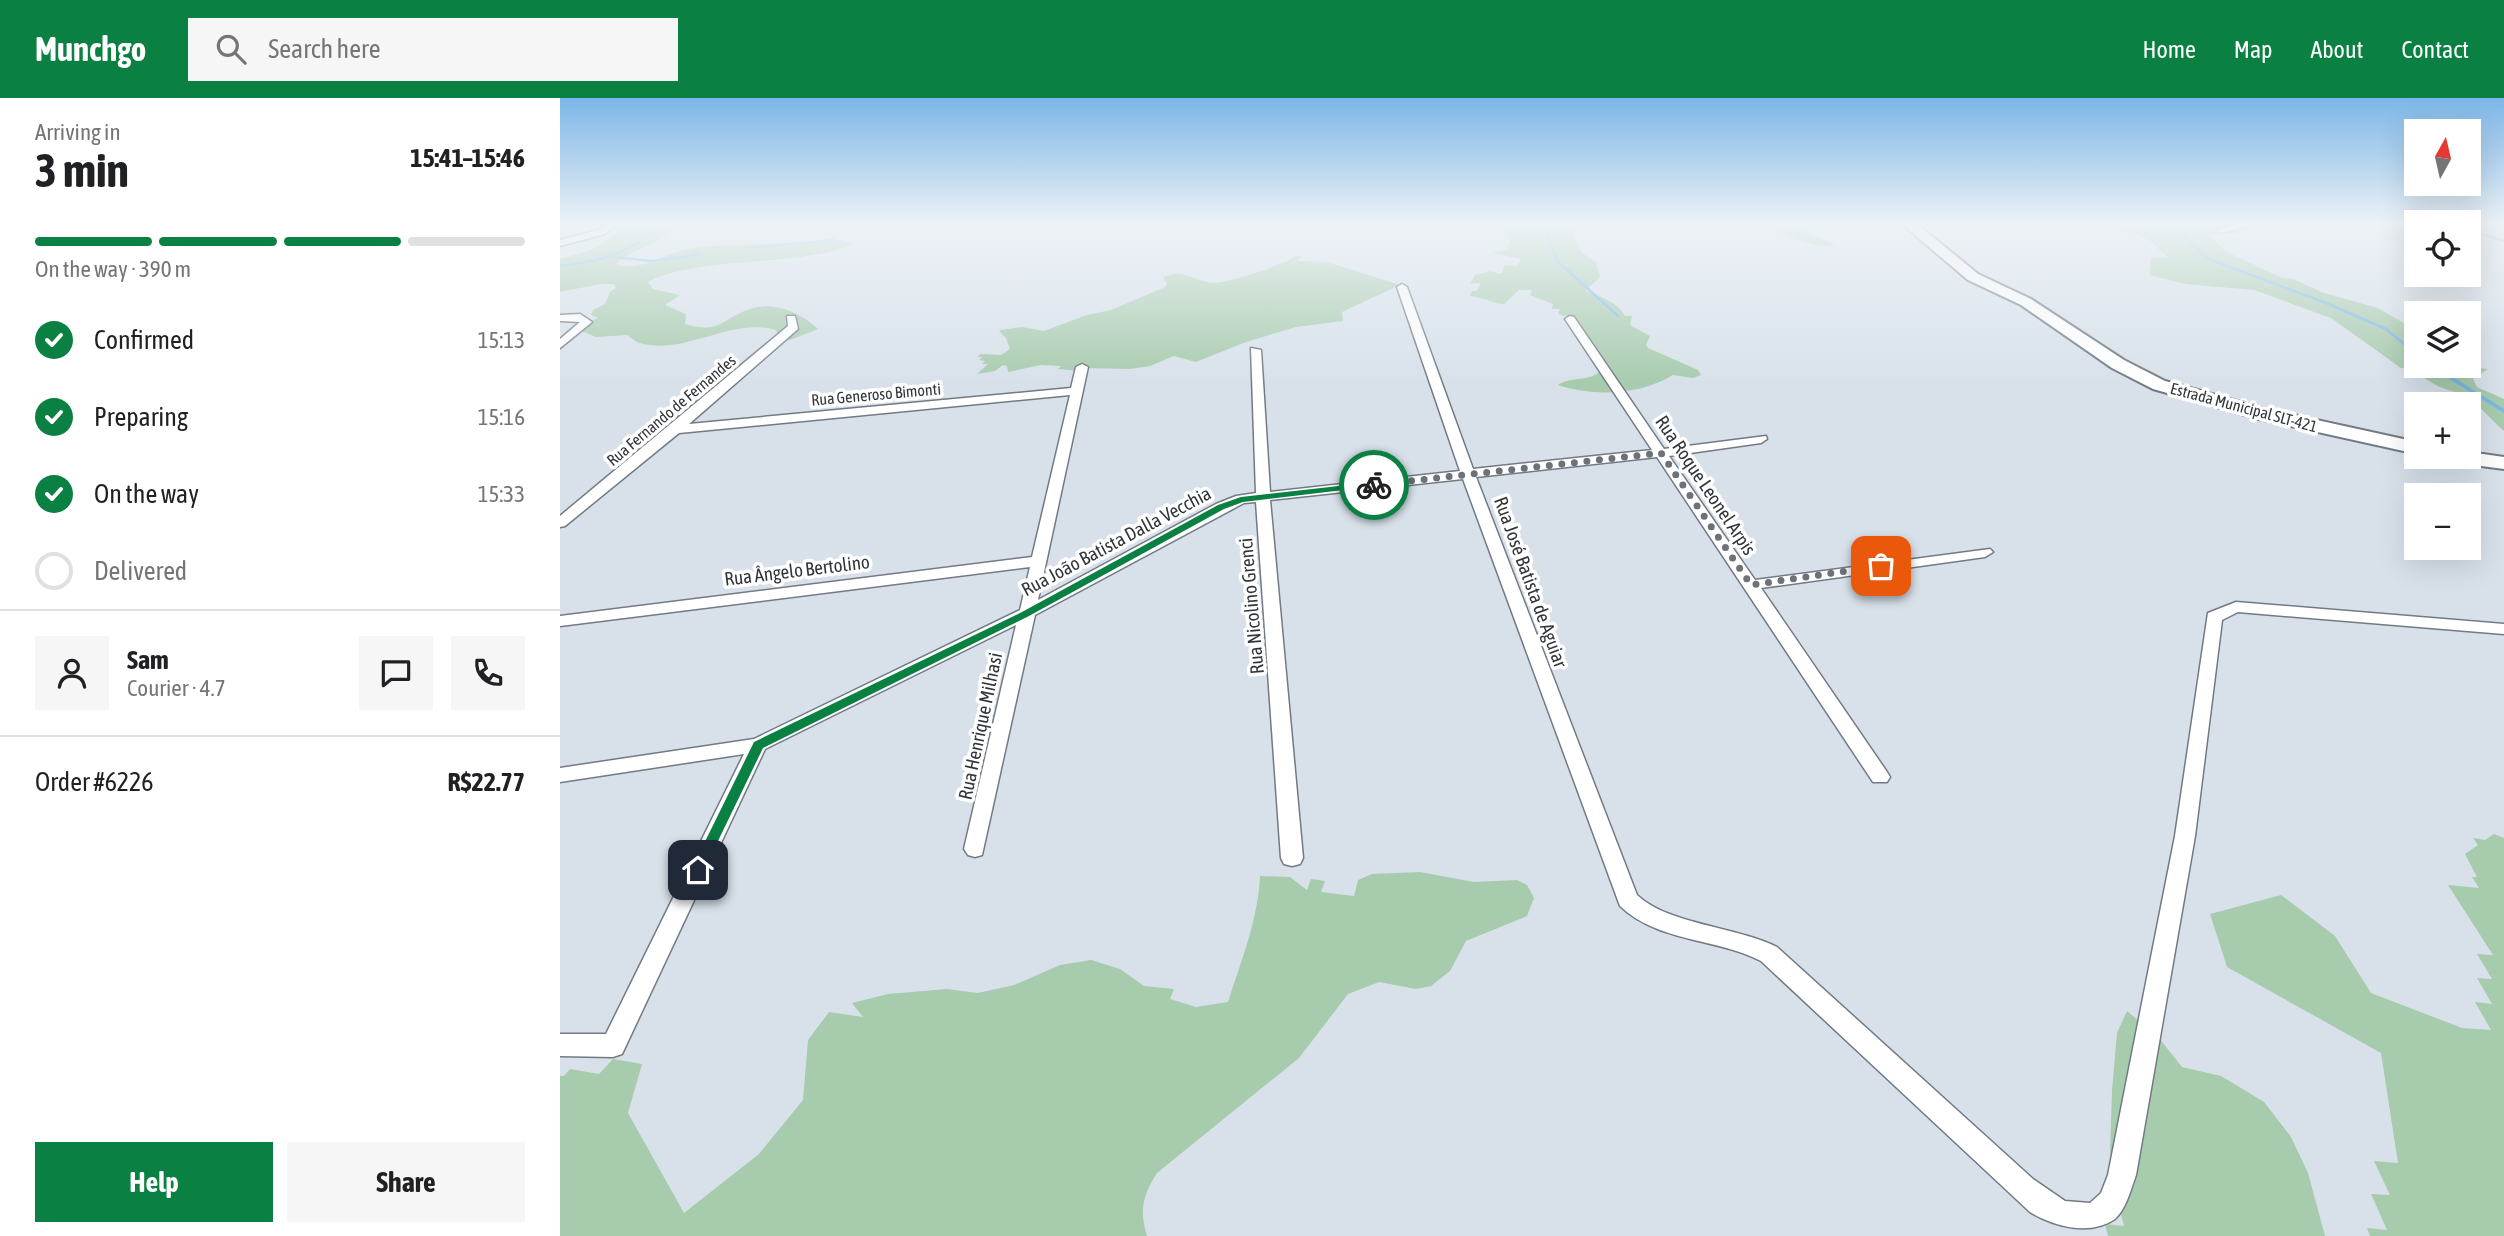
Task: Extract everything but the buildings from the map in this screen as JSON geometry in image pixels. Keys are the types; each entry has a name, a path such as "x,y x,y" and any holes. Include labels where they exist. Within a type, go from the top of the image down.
{"street":[{"name":"Estrada Municipal SLT-421","path":"1973,277 2026,302 2118,364 2159,384 2259,413 2404,445"},
{"name":"Rua José Batista de Aguiar","path":"1402,287 1468,474 1623,891 1633,907 1641,912 1743,942 1769,954 2042,1206 2059,1214 2095,1215 2104,1210 2122,1175 2185,836 2214,617 2236,607 2504,629"},
{"path":"560,318 580,317 587,322 560,345"},
{"name":"Rua Fernando de Fernandes","path":"560,522 679,429 794,327 792,318"},
{"name":"Rua Roque Leonel Arpis","path":"1570,319 1880,777"},
{"name":"Rua Nicolino Grenci","path":"1255,350 1263,497 1292,858"},
{"name":"Rua Henrique Milhasi","path":"975,849 1025,614 1083,367"},
{"name":"Rua Generoso Bimonti","path":"679,429 1076,391"},
{"name":"Rua João Batista Dalla Vecchia","path":"560,775 758,745 1025,614 1221,507 1241,499 1661,453 1761,439"},
{"path":"2481,460 2504,463"},
{"path":"1751,585 1985,552"},
{"name":"Rua Ângelo Bertolino","path":"560,621 1038,561"},
{"path":"560,1045 613,1046 758,745"}],"green space":[{"path":"560,277 658,277 648,282 653,289 680,295 665,305 686,314 685,324 712,327 747,310 766,306 785,309 803,317 818,329 790,340 775,341 778,335 776,330 742,328 674,345 657,346 638,342 627,335 596,337 577,329 598,318 591,315 593,310 605,304 610,292 616,288 614,284 560,292"},
{"path":"1165,277 1191,277 1211,283 1241,277 1375,277 1400,285 1342,312 1343,321 1296,327 1246,342 1196,362 1174,356 1150,366 1130,369 1086,368 1080,371 1041,365 1008,372 1007,366 1003,365 995,371 977,374 988,364 982,364 985,361 979,360 982,357 977,357 981,354 1001,355 1010,349 1006,338 999,331 1001,330 1022,327 1044,331 1087,315 1111,310 1165,287"},
{"path":"1474,277 1600,277 1585,291 1613,303 1625,316 1632,316 1630,325 1650,336 1646,345 1648,348 1698,370 1701,375 1693,378 1673,375 1646,387 1617,392 1587,391 1558,385 1592,376 1601,370 1572,318 1558,314 1560,309 1552,309 1553,304 1530,295 1532,290 1519,290 1504,304 1470,296 1472,291 1477,291 1481,283 1470,284"},
{"path":"2158,277 2280,277 2378,308 2404,323 2404,369 2331,318 2254,290 2185,284"},
{"path":"2425,378 2474,378 2477,387 2504,399 2504,431 2481,409 2481,392 2456,392"},
{"path":"2494,834 2504,838 2504,1236 2370,1236 2367,1228 2387,1230 2371,1194 2390,1195 2374,1161 2398,1163 2381,1053 2227,967 2210,914 2281,895 2335,936 2371,993 2462,1028 2491,1030 2475,1002 2492,1004 2477,978 2492,979 2477,954 2493,955 2448,885 2479,888 2472,877 2477,877 2465,854 2478,845 2473,838 2485,840"},
{"path":"1420,872 1474,882 1517,880 1527,885 1534,898 1527,916 1466,941 1450,971 1431,986 1416,989 1379,982 1348,994 1299,1058 1157,1173 1148,1188 1144,1203 1143,1218 1147,1236 560,1236 560,1076 564,1076 570,1069 599,1074 613,1059 642,1064 628,1113 684,1213 759,1154 803,1100 808,1040 829,1012 863,1017 852,1003 888,994 947,989 978,993 1014,985 1060,965 1091,960 1120,969 1144,986 1174,989 1170,999 1196,1007 1228,1002 1252,924 1260,876 1290,877 1307,890 1311,879 1325,881 1321,892 1354,896 1358,880 1372,874"},
{"path":"2127,1011 2159,1038 2182,1067 2221,1076 2264,1102 2291,1137 2308,1173 2325,1236 2108,1236 2105,1224 2124,1226 2115,1190 2120,1190 2110,1153 2117,1033"}],"waterway":[{"path":"1575,277 1618,316"},
{"path":"2257,277 2386,329 2404,344"},
{"path":"2451,378 2504,411"}],"way so far":[{"path":"1374,485 1661,453 1751,585 1881,566"}],"route":[{"path":"698,870 758,745 1025,614 1221,507 1241,499 1374,485"}]}
